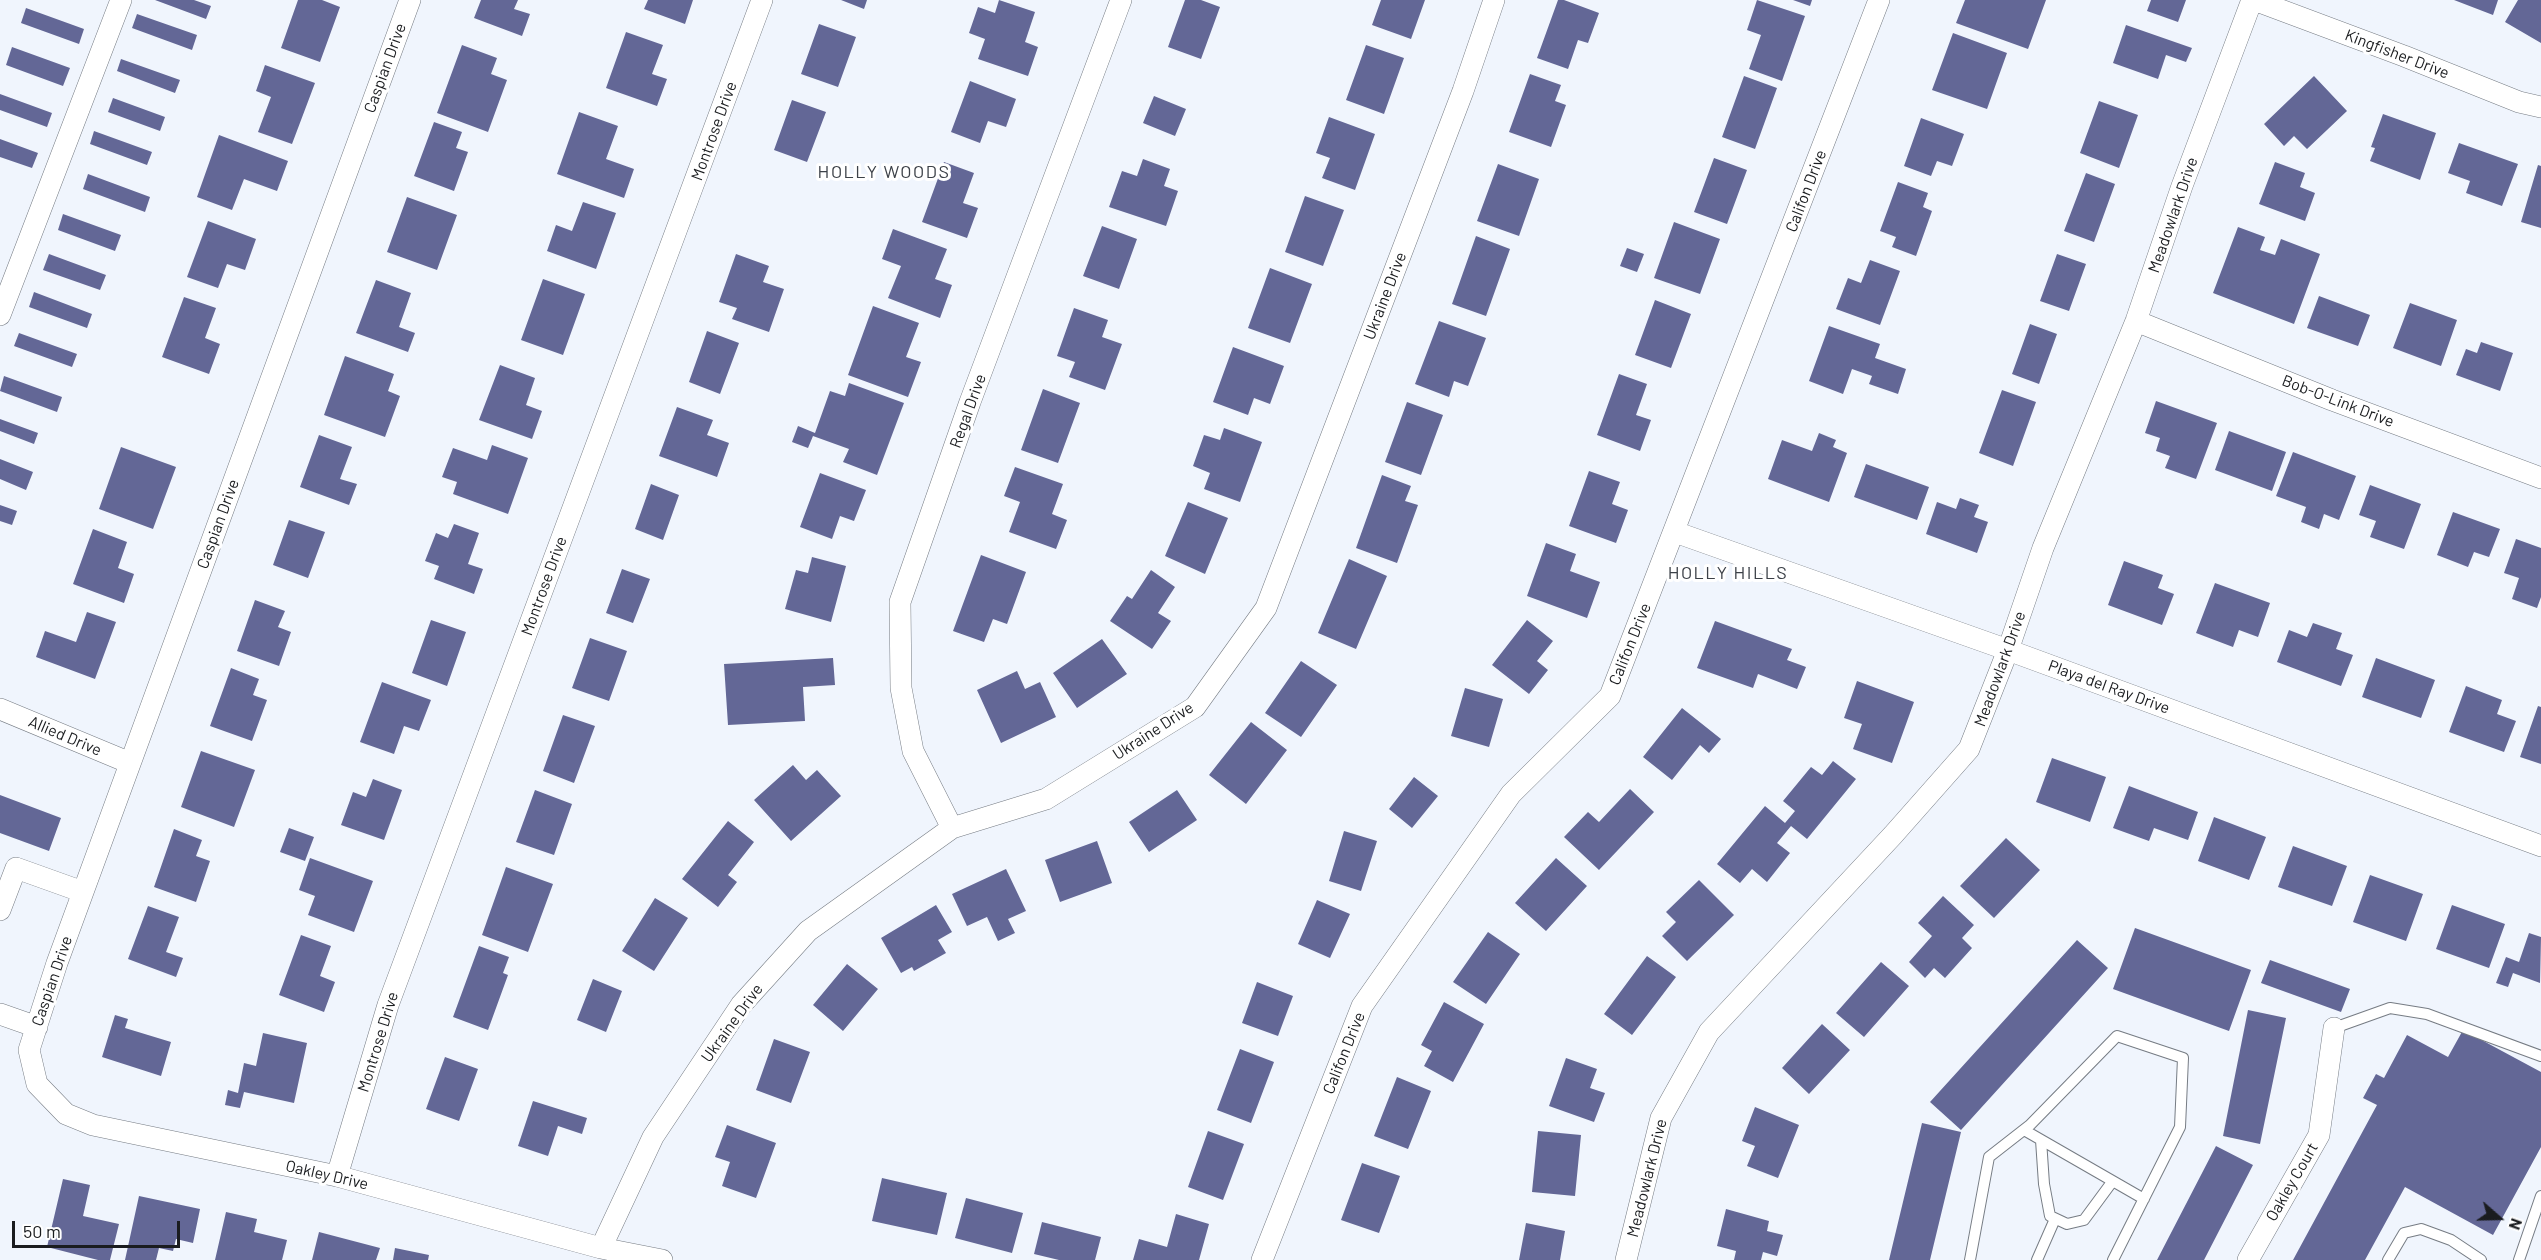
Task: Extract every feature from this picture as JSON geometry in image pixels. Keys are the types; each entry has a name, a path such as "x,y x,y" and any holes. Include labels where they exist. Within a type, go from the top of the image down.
{"street":[{"path":"0,315 121,0"},
{"name":"Caspian Drive","path":"29,1050 83,892 410,0"},
{"name":"Montrose Drive","path":"337,1176 388,1005 762,0"},
{"name":"Regal Drive","path":"952,828 914,751 901,688 900,602 970,402 1121,0"},
{"name":"Ukraine Drive","path":"602,1248 653,1137 741,1005 808,931 952,828 1046,799 1195,707 1266,608 1459,102 1494,0"},
{"name":"Califon Drive","path":"1262,1260 1362,1006 1511,794 1610,696 1879,0"},
{"name":"Kingfisher Drive","path":"2253,0 2519,102 2541,107"},
{"name":"Meadowlark Drive","path":"1626,1260 1661,1118 1709,1032 1893,835 1969,749 2008,650 2043,548 2136,321 2182,186 2253,0"},
{"name":"Bob-O-Link Drive","path":"2136,321 2332,400 2541,478"},
{"name":"Playa del Ray Drive","path":"1675,532 2008,650 2541,846"},
{"name":"Allied Drive","path":"0,709 130,763"},
{"path":"0,910 16,868 83,892"},
{"path":"0,1014 37,1027"},
{"name":"Oakley Court","path":"2248,1260 2319,1135 2334,1028"},
{"name":"Oakley Drive","path":"29,1050 37,1084 66,1114 93,1125 337,1176 602,1248 662,1260"}],"lane":[{"path":"2334,1028 2390,1008 2427,1014 2541,1056"},
{"path":"1970,1260 1989,1157 2024,1130 2117,1036 2182,1058 2180,1127 2113,1260"},
{"path":"2024,1130 2144,1199"},
{"path":"2041,1140 2044,1185 2050,1216 2055,1219 2067,1224 2084,1220 2112,1182"},
{"path":"2519,1260 2541,1196"},
{"path":"2037,1260 2055,1219"},
{"path":"2388,1260 2404,1233 2421,1229 2451,1240 2481,1260"}],"building":[{"path":"155,0 194,0 211,6 206,19"},
{"path":"298,0 322,0 340,7 320,62 281,48"},
{"path":"481,0 518,0 514,9 530,14 522,36 474,18"},
{"path":"648,0 693,0 685,24 644,9"},
{"path":"841,0 867,0 864,9"},
{"path":"999,0 1035,12 1025,42 1038,47 1028,76 978,59 985,39 969,33 978,7 995,13"},
{"path":"1185,0 1201,0 1220,7 1201,59 1168,47"},
{"path":"1381,0 1425,0 1411,39 1372,25"},
{"path":"1558,0 1564,0 1599,13 1588,43 1578,40 1568,69 1537,58"},
{"path":"1757,0 1805,16 1782,81 1749,69 1761,35 1747,30"},
{"path":"1793,0 1812,0 1810,6"},
{"path":"1965,0 2046,0 2028,49 1956,23"},
{"path":"2151,0 2186,0 2178,22 2147,11"},
{"path":"2454,0 2498,0 2493,15"},
{"path":"2518,0 2541,0 2541,43 2505,22"},
{"path":"26,8 84,29 79,44 21,23"},
{"path":"137,14 197,35 192,50 132,28"},
{"path":"819,24 856,37 838,87 801,74"},
{"path":"2126,25 2192,48 2186,62 2166,55 2158,79 2113,63"},
{"path":"626,32 663,45 652,74 667,79 657,106 606,88"},
{"path":"1953,33 2007,53 1987,109 1932,90"},
{"path":"462,45 497,58 491,74 507,80 488,132 437,113"},
{"path":"1366,45 1404,58 1384,114 1346,100"},
{"path":"12,47 70,68 63,86 6,65"},
{"path":"121,59 180,80 175,93 117,71"},
{"path":"265,65 315,83 292,144 258,132 271,97 256,91"},
{"path":"1530,74 1561,85 1555,101 1566,105 1551,147 1509,132"},
{"path":"1744,76 1777,88 1755,149 1722,137"},
{"path":"2314,76 2347,111 2307,149 2294,136 2284,146 2264,124"},
{"path":"970,81 1016,99 1006,127 988,121 980,143 951,132"},
{"path":"0,94 52,113 47,127 0,110"},
{"path":"1154,96 1186,109 1175,136 1143,123"},
{"path":"113,98 165,117 160,131 108,112"},
{"path":"792,100 826,112 807,162 774,150"},
{"path":"2099,101 2138,115 2119,168 2080,153"},
{"path":"579,112 618,126 606,159 634,169 624,198 557,174"},
{"path":"2383,114 2436,133 2420,180 2370,161 2375,148 2371,147"},
{"path":"1329,117 1375,134 1355,190 1322,178 1330,158 1316,153"},
{"path":"1921,118 1964,134 1952,166 1937,161 1931,176 1904,166"},
{"path":"434,122 462,132 456,148 468,152 454,191 414,176"},
{"path":"94,131 152,152 147,165 90,144"},
{"path":"219,135 288,161 277,191 244,179 232,210 197,197"},
{"path":"0,139 38,153 32,168 0,157"},
{"path":"2459,143 2518,164 2502,206 2466,193 2470,181 2448,173"},
{"path":"1714,158 1747,170 1727,224 1694,212"},
{"path":"1143,159 1170,169 1164,186 1178,191 1166,226 1109,207 1122,171 1137,176"},
{"path":"944,162 974,173 963,203 978,208 967,238 922,222"},
{"path":"2275,162 2305,173 2300,187 2315,193 2305,221 2259,204"},
{"path":"1498,164 1539,179 1519,236 1477,221"},
{"path":"2538,165 2541,166 2541,228 2521,222"},
{"path":"2086,173 2115,184 2094,242 2064,231"},
{"path":"88,174 150,197 145,212 83,189"},
{"path":"1898,182 1928,193 1923,207 1932,211 1916,256 1892,247 1896,237 1880,231"},
{"path":"1305,196 1344,210 1323,266 1285,252"},
{"path":"407,197 457,215 437,270 387,252"},
{"path":"583,202 616,213 596,269 547,251 556,225 572,231"},
{"path":"63,214 121,235 115,251 58,230"},
{"path":"208,221 256,239 245,270 227,264 218,288 187,277"},
{"path":"1674,222 1720,239 1700,294 1654,278"},
{"path":"1102,226 1137,239 1119,289 1083,276"},
{"path":"2238,227 2265,237 2260,250 2275,255 2281,239 2320,254 2294,324 2213,293"},
{"path":"893,229 947,249 935,279 952,285 940,318 888,298 901,266 882,259"},
{"path":"1476,236 1510,249 1486,316 1452,304"},
{"path":"1627,248 1644,254 1637,272 1620,266"},
{"path":"49,254 106,275 100,290 43,270"},
{"path":"736,254 769,266 763,282 784,289 769,332 732,319 737,308 719,302"},
{"path":"2057,254 2086,264 2069,311 2040,301"},
{"path":"1870,260 1900,271 1880,325 1836,309 1848,278 1861,283"},
{"path":"1270,268 1312,284 1290,343 1248,328"},
{"path":"543,279 585,294 563,355 521,340"},
{"path":"376,280 411,293 399,327 415,333 408,352 356,333"},
{"path":"34,292 92,314 87,328 29,307"},
{"path":"2319,296 2370,315 2358,346 2307,328"},
{"path":"184,297 216,308 205,338 220,344 209,374 162,357"},
{"path":"1655,300 1691,314 1671,368 1635,355"},
{"path":"2410,303 2457,320 2441,366 2393,348"},
{"path":"873,306 919,323 906,357 921,362 908,397 848,375"},
{"path":"1074,308 1108,320 1102,337 1122,344 1105,390 1069,377 1075,362 1057,356"},
{"path":"1439,321 1486,338 1468,386 1454,381 1449,397 1415,384"},
{"path":"2030,324 2057,334 2039,384 2012,374"},
{"path":"1829,326 1880,344 1875,358 1906,369 1898,394 1869,384 1872,376 1852,369 1843,394 1809,381"},
{"path":"707,331 739,343 720,394 689,382"},
{"path":"19,333 77,354 72,367 14,346"},
{"path":"2481,342 2513,353 2500,391 2456,375 2466,349 2477,353"},
{"path":"1233,347 1284,366 1270,404 1254,398 1248,415 1213,402"},
{"path":"345,356 394,374 388,391 400,396 385,437 324,415"},
{"path":"500,365 535,378 526,405 542,411 532,439 479,420"},
{"path":"1619,374 1647,384 1636,415 1651,420 1640,451 1597,435"},
{"path":"4,376 62,397 57,412 0,391"},
{"path":"849,383 904,403 877,475 843,462 849,449 813,436 808,448 792,442 798,426 815,433 830,391 845,396"},
{"path":"1043,389 1080,403 1058,463 1021,450"},
{"path":"2002,390 2036,402 2013,466 1979,453"},
{"path":"2156,401 2217,423 2196,479 2165,468 2170,456 2156,451 2160,438 2145,433"},
{"path":"1407,402 1443,415 1421,475 1385,462"},
{"path":"677,407 713,420 707,435 729,443 717,477 659,456"},
{"path":"0,419 38,433 34,444 0,431"},
{"path":"1224,428 1262,442 1240,502 1204,489 1210,473 1193,466 1204,435 1220,440"},
{"path":"2229,431 2286,452 2272,491 2215,470"},
{"path":"1819,433 1836,440 1833,447 1847,453 1829,502 1768,479 1782,440 1812,451"},
{"path":"319,435 352,447 340,479 357,484 349,505 300,487"},
{"path":"492,445 528,458 508,514 453,494 457,482 442,477 453,448 487,460"},
{"path":"121,447 176,467 153,529 99,509"},
{"path":"2293,452 2356,476 2339,520 2324,514 2319,529 2301,522 2306,507 2276,496"},
{"path":"0,459 33,472 26,490 0,479"},
{"path":"1866,464 1929,487 1917,520 1854,497"},
{"path":"1015,467 1063,484 1052,514 1067,520 1056,549 1009,532 1020,502 1004,496"},
{"path":"1589,471 1620,482 1612,504 1628,510 1616,543 1569,526"},
{"path":"820,473 866,490 854,521 840,516 832,539 800,527"},
{"path":"1382,475 1411,486 1405,501 1418,505 1397,563 1356,548"},
{"path":"651,484 679,495 663,540 635,529"},
{"path":"2370,485 2421,504 2404,549 2370,537 2376,521 2359,515"},
{"path":"1960,498 1979,505 1974,517 1988,522 1977,553 1926,534 1937,502 1956,509"},
{"path":"1188,502 1228,518 1205,574 1165,556"},
{"path":"0,505 17,511 12,525 0,521"},
{"path":"2453,512 2500,529 2489,557 2474,552 2468,567 2437,555"},
{"path":"289,520 325,532 308,578 273,565"},
{"path":"454,524 479,533 468,564 483,569 474,594 434,579 439,566 425,561 436,533 448,538"},
{"path":"93,529 127,542 118,568 134,574 124,603 73,584"},
{"path":"2516,539 2541,548 2541,597 2537,608 2512,599 2519,578 2504,573"},
{"path":"1546,543 1576,554 1570,571 1600,582 1587,618 1527,596"},
{"path":"981,555 1026,572 1007,624 993,619 984,642 953,631"},
{"path":"812,557 846,566 831,622 785,609 796,570 808,573"},
{"path":"1349,559 1387,576 1356,649 1318,633"},
{"path":"2124,561 2163,575 2158,588 2174,594 2162,625 2108,605"},
{"path":"622,569 650,579 633,623 606,613"},
{"path":"1151,570 1175,587 1158,613 1171,621 1152,649 1110,621 1127,596 1132,599"},
{"path":"2215,583 2270,603 2258,637 2239,630 2233,647 2196,633"},
{"path":"255,600 285,611 278,627 291,632 279,666 237,651"},
{"path":"87,612 116,622 95,679 36,657 45,631 76,642"},
{"path":"431,620 466,632 447,686 412,673"},
{"path":"1527,620 1553,641 1537,661 1548,670 1529,694 1492,665"},
{"path":"1715,621 1792,649 1787,660 1806,667 1797,689 1758,674 1753,688 1697,668"},
{"path":"2313,623 2342,633 2336,649 2353,655 2341,686 2277,662 2289,630 2307,637"},
{"path":"590,638 627,651 609,701 572,688"},
{"path":"1102,639 1127,674 1077,708 1053,673"},
{"path":"833,658 835,685 803,687 805,721 728,725 724,664"},
{"path":"2376,658 2435,680 2421,718 2362,697"},
{"path":"1301,661 1337,685 1301,737 1265,713"},
{"path":"231,668 259,679 253,695 267,700 252,741 210,726"},
{"path":"1017,671 1025,689 1040,682 1056,717 1001,743 977,690"},
{"path":"1857,681 1914,702 1892,763 1853,749 1862,724 1844,718"},
{"path":"382,682 431,700 419,731 404,726 394,754 360,742"},
{"path":"2466,686 2502,700 2497,714 2516,721 2504,752 2449,732"},
{"path":"1465,688 1503,699 1489,747 1451,736"},
{"path":"2538,706 2541,707 2541,764 2520,757"},
{"path":"1682,708 1721,739 1709,753 1700,745 1672,780 1643,757"},
{"path":"563,715 595,726 574,783 543,771"},
{"path":"1251,722 1287,750 1246,804 1209,775"},
{"path":"201,751 255,770 234,827 181,807"},
{"path":"2052,758 2106,777 2090,822 2036,802"},
{"path":"1833,761 1856,779 1807,839 1791,826 1777,843 1790,853 1767,882 1752,869 1740,883 1717,864 1765,806 1785,823 1795,811 1783,801 1811,767 1822,775"},
{"path":"793,765 806,780 817,770 841,796 791,841 754,800"},
{"path":"1414,777 1438,796 1412,828 1389,809"},
{"path":"373,779 402,790 384,840 341,825 353,792 366,797"},
{"path":"2129,786 2198,812 2188,840 2154,828 2149,841 2113,828"},
{"path":"1630,789 1654,812 1599,870 1564,837 1588,812 1599,822"},
{"path":"535,790 572,804 554,855 516,842"},
{"path":"1177,790 1197,820 1149,852 1129,822"},
{"path":"0,795 61,818 49,851 0,833"},
{"path":"2214,817 2266,837 2249,880 2198,861"},
{"path":"728,821 754,842 728,875 737,882 718,907 682,879"},
{"path":"289,828 314,837 305,861 280,852"},
{"path":"174,829 202,840 196,856 210,861 196,902 154,887"},
{"path":"1344,831 1377,841 1361,891 1329,881"},
{"path":"2006,838 2040,870 1994,918 1960,886"},
{"path":"1097,841 1112,883 1060,902 1045,860"},
{"path":"2293,846 2347,866 2332,906 2278,887"},
{"path":"310,858 373,881 354,932 308,915 315,896 299,890"},
{"path":"1556,858 1587,886 1546,931 1515,903"},
{"path":"506,867 553,884 528,952 482,935"},
{"path":"1006,869 1026,911 1008,919 1015,933 998,941 987,917 967,926 952,894"},
{"path":"2370,875 2423,894 2406,941 2353,922"},
{"path":"1699,880 1734,915 1687,961 1662,936 1676,922 1666,912"},
{"path":"1943,896 1974,925 1962,938 1972,948 1945,978 1934,968 1925,978 1909,962 1932,936 1918,923"},
{"path":"655,898 688,918 654,971 622,951"},
{"path":"1317,900 1350,914 1330,958 1298,944"},
{"path":"936,905 952,932 938,940 946,953 914,971 912,967 901,973 881,938"},
{"path":"2452,905 2505,924 2489,968 2436,949"},
{"path":"148,906 179,917 166,952 183,958 176,977 128,959"},
{"path":"2135,928 2251,970 2229,1031 2113,989"},
{"path":"1488,932 1520,954 1486,1004 1453,982"},
{"path":"2529,933 2541,937 2540,983 2513,973 2508,987 2496,983 2506,957 2519,962"},
{"path":"301,935 331,946 320,976 335,982 324,1012 279,995"},
{"path":"2077,940 2108,968 1961,1130 1930,1102"},
{"path":"479,946 509,957 503,973 508,975 488,1030 453,1017"},
{"path":"1647,956 1676,977 1632,1035 1604,1014"},
{"path":"2270,960 2350,989 2341,1012 2261,983"},
{"path":"1881,962 1909,986 1864,1037 1836,1013"},
{"path":"847,964 878,989 843,1031 813,1005"},
{"path":"593,979 622,991 606,1032 577,1020"},
{"path":"1257,982 1293,996 1278,1036 1242,1023"},
{"path":"1444,1002 1484,1024 1453,1082 1424,1066 1432,1051 1421,1045"},
{"path":"2248,1010 2286,1018 2260,1144 2223,1136"},
{"path":"115,1015 128,1019 125,1028 171,1042 161,1076 102,1057"},
{"path":"1822,1024 1850,1050 1809,1094 1782,1068"},
{"path":"2463,1030 2541,1072 2541,1147 2493,1235 2405,1187 2365,1260 2293,1260 2377,1105 2363,1098 2376,1074 2384,1078 2407,1035 2448,1057"},
{"path":"263,1033 307,1043 294,1103 244,1092 240,1108 225,1105 228,1090 238,1093 244,1063 256,1066"},
{"path":"774,1039 810,1052 791,1103 756,1090"},
{"path":"1240,1049 1274,1062 1251,1123 1217,1110"},
{"path":"445,1057 478,1069 459,1121 426,1109"},
{"path":"1566,1058 1597,1069 1590,1088 1605,1093 1594,1122 1549,1106"},
{"path":"1397,1077 1431,1091 1408,1149 1374,1136"},
{"path":"533,1101 587,1118 582,1134 558,1126 548,1156 518,1146"},
{"path":"1755,1107 1799,1125 1778,1178 1747,1166 1755,1146 1742,1141"},
{"path":"1922,1123 1961,1132 1930,1260 1889,1260"},
{"path":"727,1125 776,1143 756,1198 722,1186 730,1162 715,1157"},
{"path":"1208,1131 1244,1144 1223,1200 1188,1187"},
{"path":"1538,1131 1581,1135 1575,1196 1532,1192"},
{"path":"2216,1146 2253,1165 2204,1260 2157,1260"},
{"path":"1362,1163 1400,1176 1379,1233 1341,1220"},
{"path":"882,1178 947,1193 937,1235 872,1221"},
{"path":"63,1179 90,1185 83,1216 119,1224 110,1260 98,1260 47,1247"},
{"path":"139,1196 200,1209 193,1243 176,1239 173,1251 159,1248 156,1260 125,1260"},
{"path":"966,1198 1023,1213 1012,1253 955,1238"},
{"path":"1726,1209 1769,1221 1767,1231 1783,1235 1777,1256 1763,1252 1761,1260 1734,1260 1736,1251 1717,1246"},
{"path":"226,1212 257,1219 254,1232 287,1240 282,1260 215,1260"},
{"path":"1176,1214 1209,1224 1199,1260 1133,1260 1139,1239 1167,1247"},
{"path":"1042,1222 1101,1237 1095,1260 1059,1260 1034,1254"},
{"path":"1526,1223 1565,1231 1560,1260 1519,1260"},
{"path":"319,1232 380,1248 376,1260 312,1260"},
{"path":"395,1248 429,1255 428,1260 393,1260"}],"district":[{"name":"HOLLY WOODS","path":"884,172"},
{"name":"HOLLY HILLS","path":"1728,573"}]}
